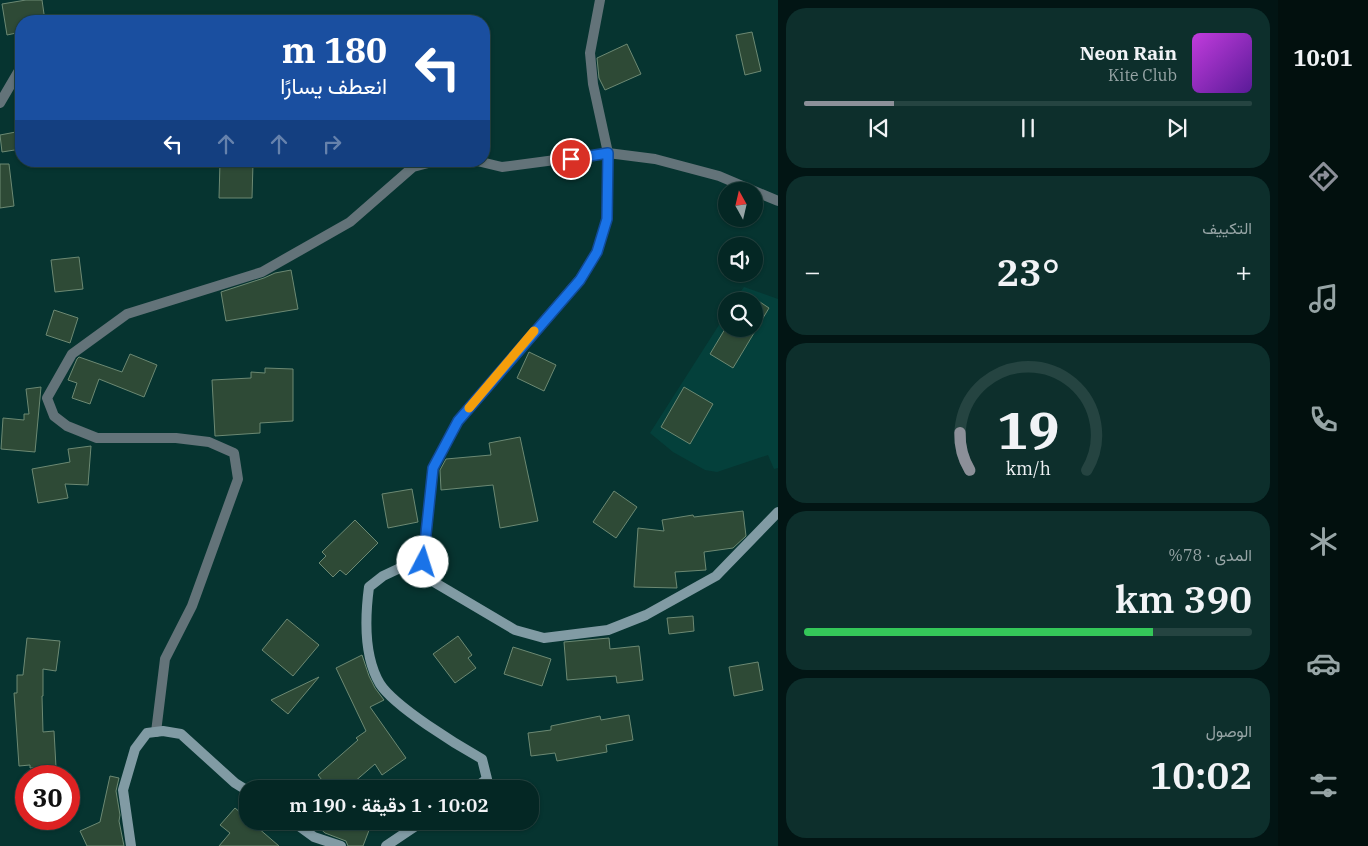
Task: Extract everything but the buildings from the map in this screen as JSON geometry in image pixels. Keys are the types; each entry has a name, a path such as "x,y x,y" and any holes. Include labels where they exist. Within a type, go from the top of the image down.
{"street":[{"path":"422,575 433,468 458,421 580,280 597,252 607,219 608,153 593,84 590,53 600,0"},
{"path":"0,103 15,78"},
{"path":"490,164 502,167 608,153 655,159 719,176 778,201"},
{"path":"156,732 165,658 192,606 238,479 234,453 209,442 176,438 97,438 67,426 54,416 47,398 72,354 127,314 262,272 350,222 414,167"},
{"path":"486,780 487,779 482,759 398,704 380,684 368,653 367,603 369,587 383,576 400,568 422,575 515,630 544,638 608,630 646,615 716,576 778,512"},
{"path":"131,846 123,790 135,749 147,733 163,731 181,734 239,785"},
{"path":"304,830 314,837 342,846"},
{"path":"386,846 410,830"}],"shaded area":[{"path":"744,287 758,292 740,292"},
{"path":"763,294 778,299 778,468 774,469 768,455 717,472 705,470 673,452 650,433 718,327 718,337 763,337"}],"slow traffic":[{"path":"469,408 534,331"}],"route":[{"path":"423,562 433,468 458,421 557,304 580,280 597,252 607,219 608,153 571,159"}]}
